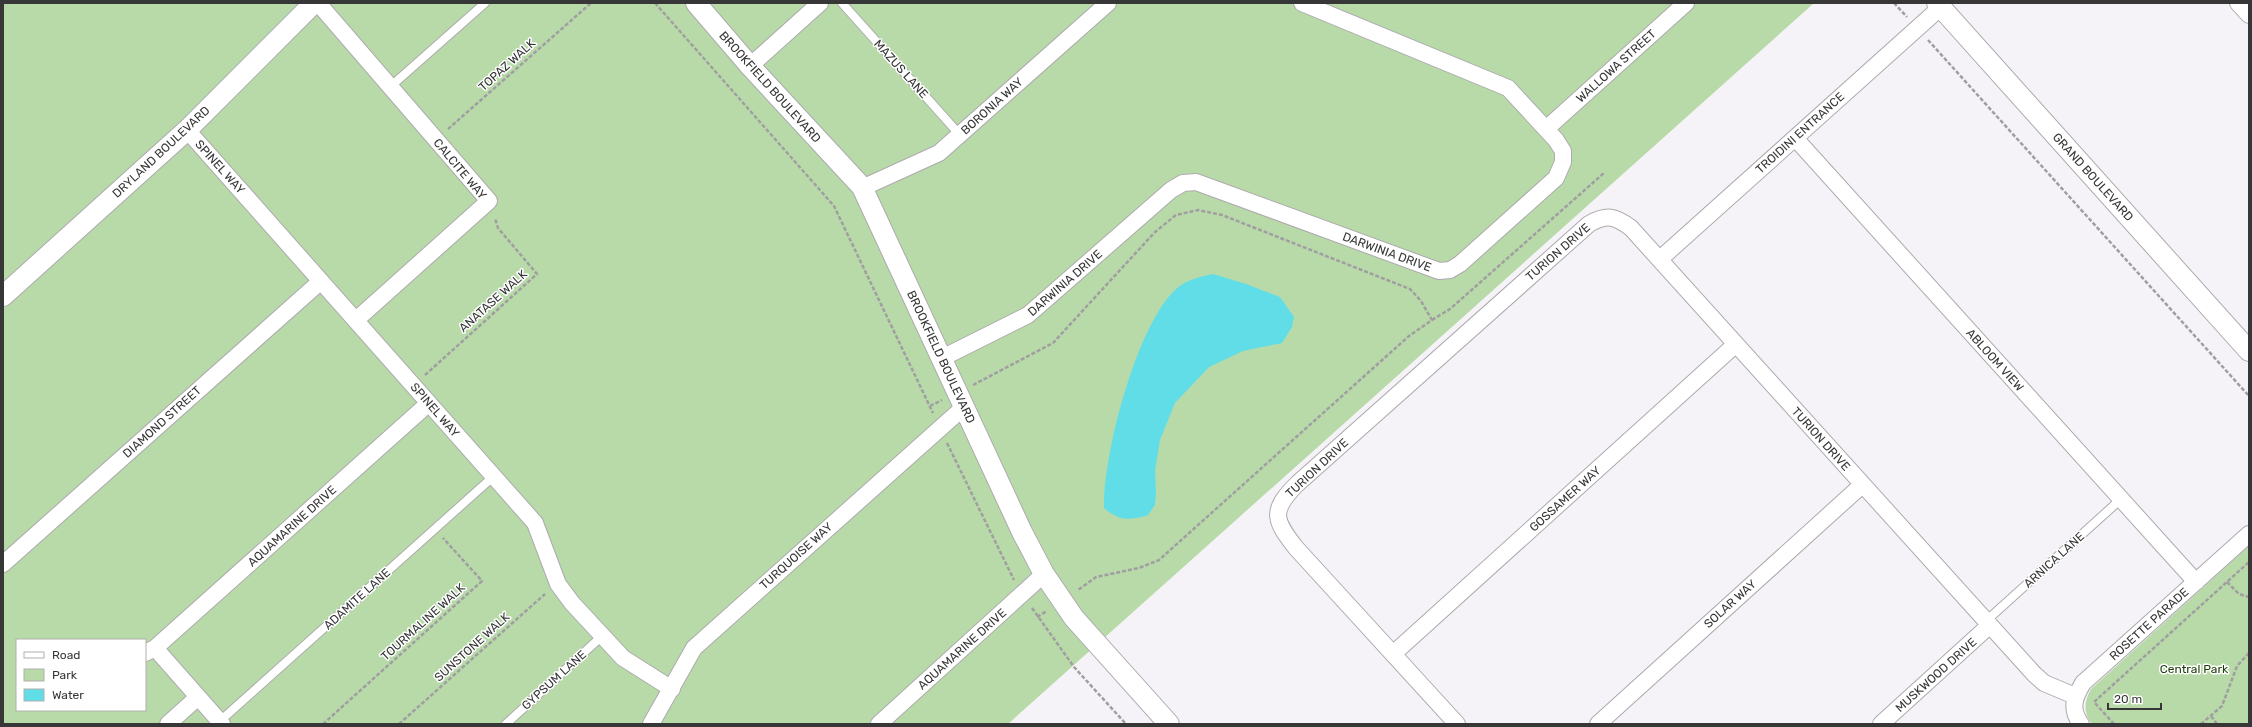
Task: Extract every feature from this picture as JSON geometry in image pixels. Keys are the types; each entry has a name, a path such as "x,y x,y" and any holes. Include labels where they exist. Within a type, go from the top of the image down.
{"street":[{"name":"DRYLAND BOULEVARD","path":"3,296 187,130 314,3"},
{"name":"CALCITE WAY","path":"318,3 489,201 356,320"},
{"name":"BROOKFIELD BOULEVARD","path":"696,3 750,66 862,188 1022,532 1044,574 1074,618 1160,721"},
{"path":"750,66 820,3"},
{"name":"BORONIA WAY","path":"862,188 939,153 1108,3"},
{"name":"DARWINIA DRIVE","path":"942,358 1028,316 1170,190 1183,183 1196,182 1439,271 1450,270 1460,264 1556,178 1563,162 1563,151 1546,129 1508,88 1302,3"},
{"path":"2238,3 2249,15"},
{"name":"WALLOWA STREET","path":"1546,129 1680,5"},
{"name":"TROIDINI ENTRANCE","path":"1660,259 1917,29 1939,5"},
{"name":"GRAND BOULEVARD","path":"1939,5 2249,351"},
{"name":"SPINEL WAY","path":"187,130 535,523 558,584 572,603 623,658 672,689"},
{"name":"ABLOOM VIEW","path":"1795,138 2196,582"},
{"name":"TURION DRIVE","path":"1457,724 1282,531 1278,519 1279,507 1284,497 1589,224 1600,218 1612,217 1631,228 1660,259 1862,485 2044,683 2075,696"},
{"name":"DIAMOND STREET","path":"3,564 321,281"},
{"name":"GOSSAMER WAY","path":"1394,654 1736,344"},
{"name":"TURQUOISE WAY","path":"651,724 694,648 940,428 961,400"},
{"name":"AQUAMARINE DRIVE","path":"221,723 198,697 150,650 429,404"},
{"name":"SOLAR WAY","path":"1598,724 1862,485"},
{"name":"ROSETTE PARADE","path":"2075,696 2083,684 2249,534"},
{"name":"AQUAMARINE DRIVE","path":"879,724 1044,574"},
{"name":"MUSKWOOD DRIVE","path":"1881,724 1988,623"},
{"path":"2075,696 2074,708 2081,724"},
{"path":"168,724 198,697"}],"lane":[{"path":"390,87 484,3"},
{"name":"MAZUS LANE","path":"842,3 960,135"},
{"name":"ADAMITE LANE","path":"221,723 494,476"},
{"name":"ARNICA LANE","path":"1988,623 2121,499"},
{"name":"GYPSUM LANE","path":"506,724 602,636"}],"path":[{"name":"TOPAZ WALK","path":"436,140 591,3"},
{"path":"655,3 834,206 940,428 1023,594 1037,617 1074,667 1126,724"},
{"path":"1894,3 2249,396"},
{"path":"1037,617 1063,602 1096,577 1138,568 1159,560 1409,336 1450,309 1604,173"},
{"name":"ANATASE WALK","path":"414,386 537,274 498,228 489,201"},
{"path":"930,406 961,400 1014,365 1053,343 1155,232 1176,215 1198,210 1222,215 1410,289 1421,300 1432,320"},
{"name":"TOURMALINE WALK","path":"323,724 482,581 435,528"},
{"path":"2114,724 2094,702 2249,562"},
{"path":"2213,567 2239,594 2249,597"},
{"name":"SUNSTONE WALK","path":"399,724 558,584"},
{"path":"2201,724 2222,706 2237,666 2249,653"},
{"path":"2211,716 2217,724"}],"green space":[{"path":"3,3 1814,3 1008,724 3,724"},
{"name":"Central Park","path":"2249,546 2249,724 2092,724 2086,711 2086,702 2091,689"}],"water":[{"path":"1213,274 1246,284 1280,297 1294,317 1292,327 1282,343 1243,351 1209,367 1175,403 1160,440 1155,471 1155,505 1148,515 1130,519 1120,518 1104,508 1105,485 1116,425 1124,393 1135,361 1147,332 1161,308 1175,290 1188,281"}]}
